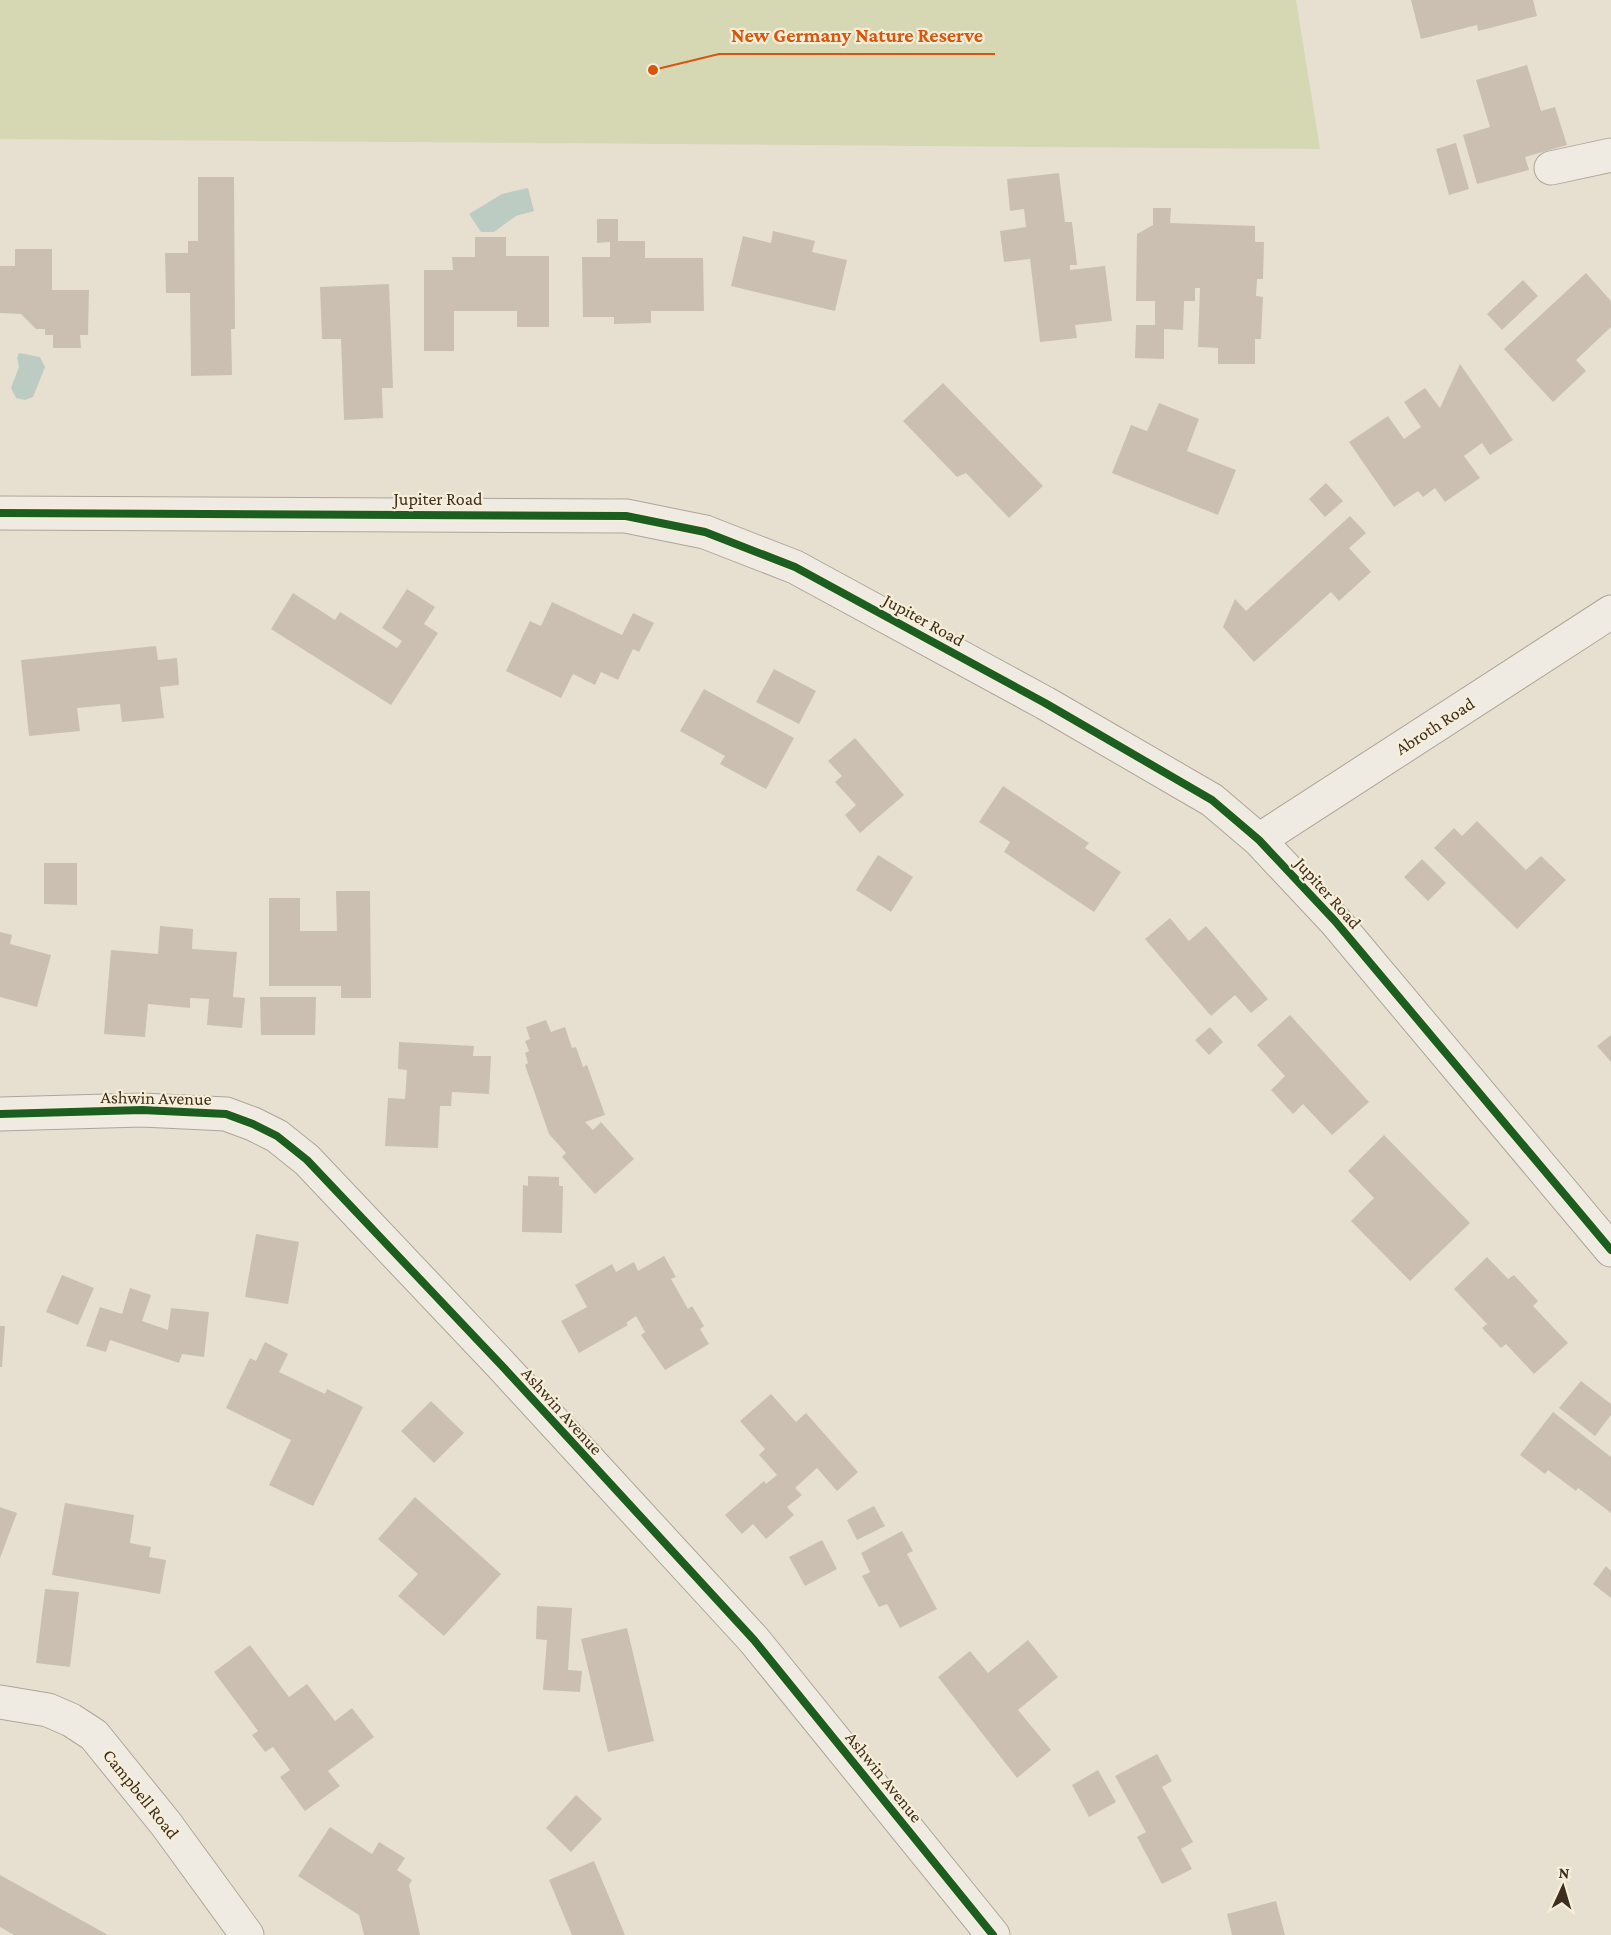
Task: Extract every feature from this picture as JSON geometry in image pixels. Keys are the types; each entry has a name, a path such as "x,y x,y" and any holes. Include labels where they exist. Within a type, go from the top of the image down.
{"street":[{"path":"1551,168 1611,155"},
{"name":"Jupiter Road","path":"0,513 626,516 694,529 742,544 795,567 1045,703 1212,800 1259,840 1335,921 1611,1250"},
{"name":"Abroth Road","path":"1259,840 1611,612"},
{"name":"Ashwin Avenue","path":"0,1114 142,1110 226,1114 277,1136 307,1160 504,1368 618,1496 753,1640 993,1935"},
{"name":"Campbell Road","path":"0,1702 48,1710 71,1720 94,1735 166,1824 247,1935"}],"green space":[{"path":"0,0 1296,0 1320,149 0,139"}],"shaded area":[{"path":"528,188 534,211 516,216 494,232 481,232 469,214 502,194"},
{"path":"19,353 40,357 45,367 33,397 25,400 16,398 11,388 19,367 17,358"}],"building":[{"path":"1411,0 1533,0 1537,16 1478,31 1477,25 1421,39"},
{"path":"1527,65 1541,111 1555,107 1567,145 1525,157 1529,170 1477,184 1463,135 1490,127 1476,80"},
{"path":"1456,143 1469,189 1449,195 1436,149"},
{"path":"1059,173 1065,222 1072,222 1077,265 1070,265 1070,270 1105,266 1112,321 1075,325 1077,338 1040,342 1030,259 1004,262 1000,231 1026,227 1024,209 1010,211 1007,179"},
{"path":"198,177 234,177 235,329 231,329 232,375 191,376 190,293 166,293 165,253 188,253 188,241 198,241"},
{"path":"1153,208 1171,208 1170,223 1255,226 1255,242 1264,242 1263,279 1257,279 1256,296 1263,297 1261,339 1255,339 1255,364 1218,364 1218,348 1198,347 1200,288 1195,288 1195,301 1184,301 1183,330 1164,329 1164,359 1135,358 1136,325 1155,325 1155,301 1136,301 1137,234 1153,225"},
{"path":"597,219 618,219 618,241 645,241 645,258 703,258 704,311 651,311 651,323 614,324 614,317 583,317 582,257 610,257 610,242 597,243"},
{"path":"773,231 815,241 812,252 847,260 835,311 731,286 743,236 771,243"},
{"path":"475,237 506,237 506,256 549,256 549,327 517,327 517,311 454,311 454,351 424,351 424,270 453,270 452,257 475,257"},
{"path":"15,249 52,249 52,290 89,290 88,335 80,335 81,348 53,348 53,335 45,335 45,329 36,329 21,314 0,313 0,266 15,266"},
{"path":"1586,273 1611,301 1611,327 1576,360 1586,371 1553,402 1504,349"},
{"path":"1523,280 1538,296 1502,330 1487,314"},
{"path":"389,284 393,388 382,388 383,418 344,420 341,339 322,339 320,287"},
{"path":"1460,364 1513,440 1490,455 1482,443 1464,456 1480,478 1445,502 1435,488 1423,497 1418,491 1394,507 1349,442 1388,416 1404,439 1421,427 1404,402 1425,388 1440,408"},
{"path":"943,383 1043,486 1009,518 966,473 957,477 903,421"},
{"path":"1159,403 1199,419 1187,451 1236,470 1218,515 1112,473 1131,425 1147,431"},
{"path":"1326,483 1343,501 1325,517 1309,499"},
{"path":"1350,516 1366,533 1349,548 1371,572 1339,601 1331,592 1254,662 1223,627 1235,599 1246,611"},
{"path":"407,589 435,607 424,624 438,633 391,705 271,629 293,593 335,620 340,612 397,648 402,641 382,628"},
{"path":"552,602 622,635 633,613 654,623 639,652 633,649 618,680 601,672 595,685 573,674 561,698 506,671 530,621 541,626"},
{"path":"156,646 158,660 177,658 179,685 160,687 164,718 122,722 120,704 77,708 80,731 29,736 21,660"},
{"path":"774,669 816,691 799,724 756,702"},
{"path":"704,689 794,738 766,789 720,764 725,756 680,731"},
{"path":"855,738 904,795 860,833 845,815 856,805 835,782 842,776 828,761"},
{"path":"1003,786 1089,843 1085,848 1121,872 1094,912 1004,852 1010,842 979,822"},
{"path":"1477,821 1526,870 1541,856 1566,880 1517,929 1434,848 1454,828 1462,836"},
{"path":"878,855 913,877 891,912 856,890"},
{"path":"1422,859 1446,883 1428,901 1404,877"},
{"path":"44,863 77,863 77,905 44,904"},
{"path":"336,891 370,891 371,998 341,998 341,986 269,986 269,898 300,898 300,931 337,931"},
{"path":"1170,918 1189,941 1206,926 1268,999 1251,1013 1235,995 1211,1016 1145,939"},
{"path":"160,926 193,929 192,949 237,952 233,997 245,998 242,1028 207,1025 209,999 190,998 190,1008 148,1004 145,1037 104,1034 111,950 158,954"},
{"path":"0,932 12,935 10,944 51,955 37,1007 0,997"},
{"path":"260,997 316,997 315,1035 261,1035"},
{"path":"1290,1015 1369,1102 1332,1135 1303,1104 1293,1114 1271,1090 1285,1076 1257,1045"},
{"path":"546,1020 551,1032 565,1027 572,1048 576,1047 583,1067 587,1065 605,1115 585,1122 593,1130 601,1122 634,1159 595,1194 562,1157 566,1153 549,1134 525,1065 528,1063 525,1053 529,1051 525,1041 530,1039 526,1027"},
{"path":"1210,1027 1223,1042 1209,1055 1195,1040"},
{"path":"1611,1035 1611,1062 1597,1046"},
{"path":"399,1042 474,1046 473,1056 491,1056 489,1094 452,1092 451,1106 440,1106 438,1148 385,1146 388,1098 405,1099 407,1070 398,1069"},
{"path":"1384,1135 1470,1223 1410,1281 1351,1221 1374,1198 1348,1171"},
{"path":"528,1176 559,1177 559,1186 563,1186 562,1233 522,1232 523,1185 528,1186"},
{"path":"256,1234 299,1242 288,1304 245,1297"},
{"path":"664,1256 676,1277 671,1279 688,1309 692,1306 704,1326 700,1329 709,1344 665,1370 641,1335 645,1332 636,1316 626,1323 628,1325 579,1353 561,1321 587,1307 575,1285 612,1264 616,1272 634,1262 638,1271"},
{"path":"1487,1257 1508,1279 1514,1275 1538,1301 1533,1306 1568,1343 1534,1374 1506,1344 1501,1348 1482,1328 1487,1324 1454,1289"},
{"path":"62,1275 94,1288 78,1325 46,1312"},
{"path":"130,1288 151,1295 142,1321 168,1330 171,1308 209,1312 204,1357 182,1354 179,1363 110,1340 106,1352 86,1346 100,1307 122,1314"},
{"path":"0,1326 5,1326 2,1367 0,1367"},
{"path":"265,1342 288,1354 279,1372 325,1394 327,1389 363,1407 313,1506 269,1485 291,1440 226,1408 250,1358 256,1361"},
{"path":"1581,1381 1611,1404 1611,1415 1595,1436 1559,1408"},
{"path":"771,1394 796,1422 806,1413 858,1472 837,1491 817,1468 795,1488 802,1495 787,1507 794,1515 766,1539 753,1524 742,1534 725,1515 764,1481 766,1484 777,1475 759,1455 765,1449 740,1421"},
{"path":"431,1401 464,1433 434,1463 401,1431"},
{"path":"1553,1412 1611,1457 1611,1513 1578,1488 1576,1491 1548,1470 1545,1474 1520,1455"},
{"path":"415,1497 501,1574 444,1636 398,1596 418,1574 378,1539"},
{"path":"65,1503 134,1515 130,1543 151,1547 149,1557 166,1560 160,1594 52,1575"},
{"path":"874,1506 885,1526 857,1540 847,1520"},
{"path":"0,1507 17,1513 0,1558"},
{"path":"902,1531 913,1551 907,1554 937,1609 900,1628 887,1604 879,1607 862,1576 870,1572 861,1553"},
{"path":"822,1540 837,1569 805,1586 789,1557"},
{"path":"1606,1566 1611,1571 1611,1598 1593,1584"},
{"path":"45,1589 79,1592 70,1667 36,1663"},
{"path":"537,1606 572,1608 568,1670 582,1671 580,1692 543,1690 547,1640 536,1639"},
{"path":"627,1628 654,1741 608,1752 581,1639"},
{"path":"1028,1640 1058,1677 1018,1710 1051,1750 1017,1778 938,1677 970,1651 988,1673"},
{"path":"250,1645 289,1697 307,1684 335,1721 352,1708 374,1737 328,1771 340,1786 305,1811 280,1777 290,1770 273,1747 265,1752 252,1735 258,1731 214,1672"},
{"path":"1157,1754 1172,1781 1162,1787 1193,1842 1181,1849 1192,1869 1162,1884 1137,1837 1146,1832 1115,1776"},
{"path":"1098,1770 1116,1802 1089,1817 1072,1785"},
{"path":"576,1795 602,1819 571,1852 546,1828"},
{"path":"330,1827 372,1854 379,1842 405,1858 397,1870 412,1880 409,1885 420,1935 364,1935 359,1915 298,1876"},
{"path":"594,1861 625,1935 572,1935 549,1880"},
{"path":"0,1875 108,1935 14,1935 0,1927"},
{"path":"1276,1901 1285,1935 1232,1935 1227,1914"}],"cycle path":[{"path":"0,513 626,516 705,532 795,567 1045,703 1212,800 1259,840 1335,921 1611,1250"},
{"path":"0,1114 142,1110 226,1114 277,1136 307,1160 504,1368 754,1640 993,1935"}],"place":[{"name":"New Germany Nature Reserve","path":"653,70"}]}
